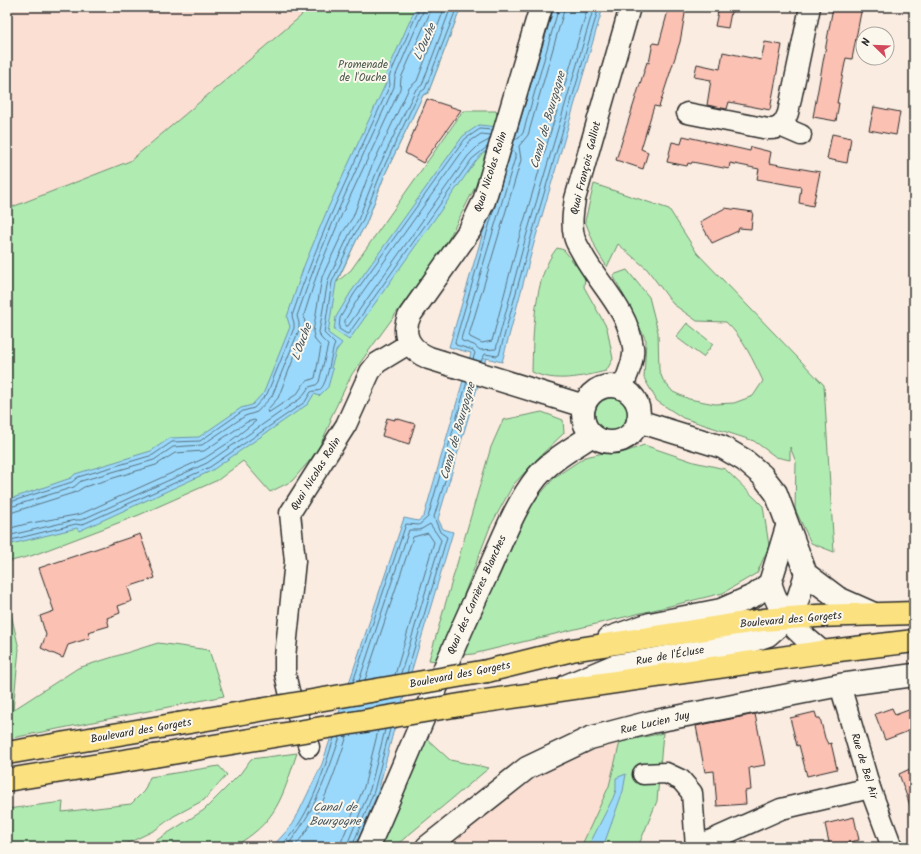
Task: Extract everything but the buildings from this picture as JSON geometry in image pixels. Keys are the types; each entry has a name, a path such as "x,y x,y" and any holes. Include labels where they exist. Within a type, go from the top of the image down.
{"main road":[{"name":"Boulevard des Gorgets","path":"7,753 486,671 572,650 763,620 914,613"},
{"path":"7,780 472,703 822,652 914,641"}],"street":[{"name":"Quai Nicolas Rolin","path":"309,746 289,691 285,674 285,657 295,561 290,513 346,425 370,372 377,363 410,344 405,334 407,322 470,230 484,201 541,7"},
{"name":"Quai François Galliot","path":"622,388 629,370 633,348 628,326 611,296 584,257 574,237 572,216 577,192 630,7"},
{"path":"688,114 768,130 776,130 788,113 810,7"},
{"path":"780,126 801,135"},
{"path":"410,344 414,350 442,363 584,406"},
{"path":"608,386 622,388 633,395 639,412 638,421 628,437 619,441 605,441 592,435 586,428 583,419 584,406 591,394 599,388 608,386"},
{"path":"638,421 722,447 744,460 762,475 776,493 787,527 806,574 838,598 874,614"},
{"name":"Quai des Carrières Blanches","path":"368,847 462,628 521,500 538,476 553,462 592,435"},
{"path":"572,650 650,624 721,610 755,595 770,583 787,527"},
{"name":"Rue de l'Écluse","path":"552,692 614,666 742,644 768,635 786,619 797,602 806,574"},
{"path":"770,583 777,604 786,619 822,652"},
{"name":"Rue Lucien Juy","path":"427,847 527,768 590,738 651,722 840,685 914,675"},
{"name":"Rue de Bel Air","path":"840,685 870,788 892,847"},
{"path":"643,774 666,773 681,780 692,792 696,847 782,809 870,788"}],"shaded area":[{"path":"7,7 304,7 301,16 130,161 7,209"},
{"path":"620,742 609,786 581,847 441,847 507,790 554,764"}],"green space":[{"name":"Promenade de l'Ouche","path":"304,7 461,7 428,93 423,95 385,174 366,224 357,239 337,282 351,270 463,111 496,111 500,124 491,156 445,246 352,374 330,419 331,421 317,452 292,481 270,492 243,461 218,480 139,515 31,556 7,562 7,209 130,161 301,16"},
{"path":"594,184 669,209 697,253 824,385 834,552 811,543 795,509 796,462 790,447 790,460 776,457 754,441 683,418 657,401 644,378 646,340 613,275 627,270 649,297 658,332 659,370 663,380 673,392 689,399 715,404 734,403 753,396 763,381 743,342 726,322 697,321 673,304 647,269 618,244 607,267 597,251 585,221"},
{"path":"557,248 564,250 585,277 584,287 607,328 613,359 606,371 569,378 550,377 532,372 534,325 539,290 549,260"},
{"path":"687,323 713,344 703,357 676,337"},
{"path":"612,398 624,403 629,415 624,427 612,432 600,427 595,415 600,403"},
{"path":"542,412 563,420 564,433 513,485 490,527 450,631 436,661 429,660 491,447 503,420"},
{"path":"644,445 694,462 725,469 763,506 769,546 757,573 723,593 473,654 462,655 481,616 504,557 525,512 555,477 585,457 613,451 628,451"},
{"path":"7,596 19,649 13,710 78,668 158,643 209,650 224,696 7,739"},
{"path":"663,733 657,801 638,847 581,847 609,786 620,742"},
{"path":"425,737 450,760 489,768 394,847 375,847"},
{"path":"297,753 287,783 276,808 269,818 248,838 233,847 146,847 204,810 240,774 251,759"},
{"path":"219,766 227,775 204,800 174,816 155,830 120,847 7,847 7,809 63,802 62,812 131,804 144,791 150,777"}],"water":[{"name":"L'Ouche","path":"416,7 461,7 428,93 423,95 385,174 366,224 357,239 336,283 328,333 342,343 336,351 328,387 319,396 314,394 308,404 211,471 79,531 77,528 7,545 7,500 71,478 75,474 151,451 170,438 199,437 241,408 252,405 264,392 290,327 287,317 304,266 328,208 386,83 385,77"},
{"name":"Canal de Bourgogne","path":"551,7 603,7 534,243 502,362 486,358 438,519 443,529 453,532 393,733 378,792 355,847 272,847 293,824 322,764 404,518 418,521 424,516 471,353 449,347 506,155 492,149 483,153 475,162 349,340 334,330 336,317 351,292 463,136 479,125 499,127"},
{"path":"626,774 623,791 603,847 588,847 613,798 616,790 616,778"}]}
